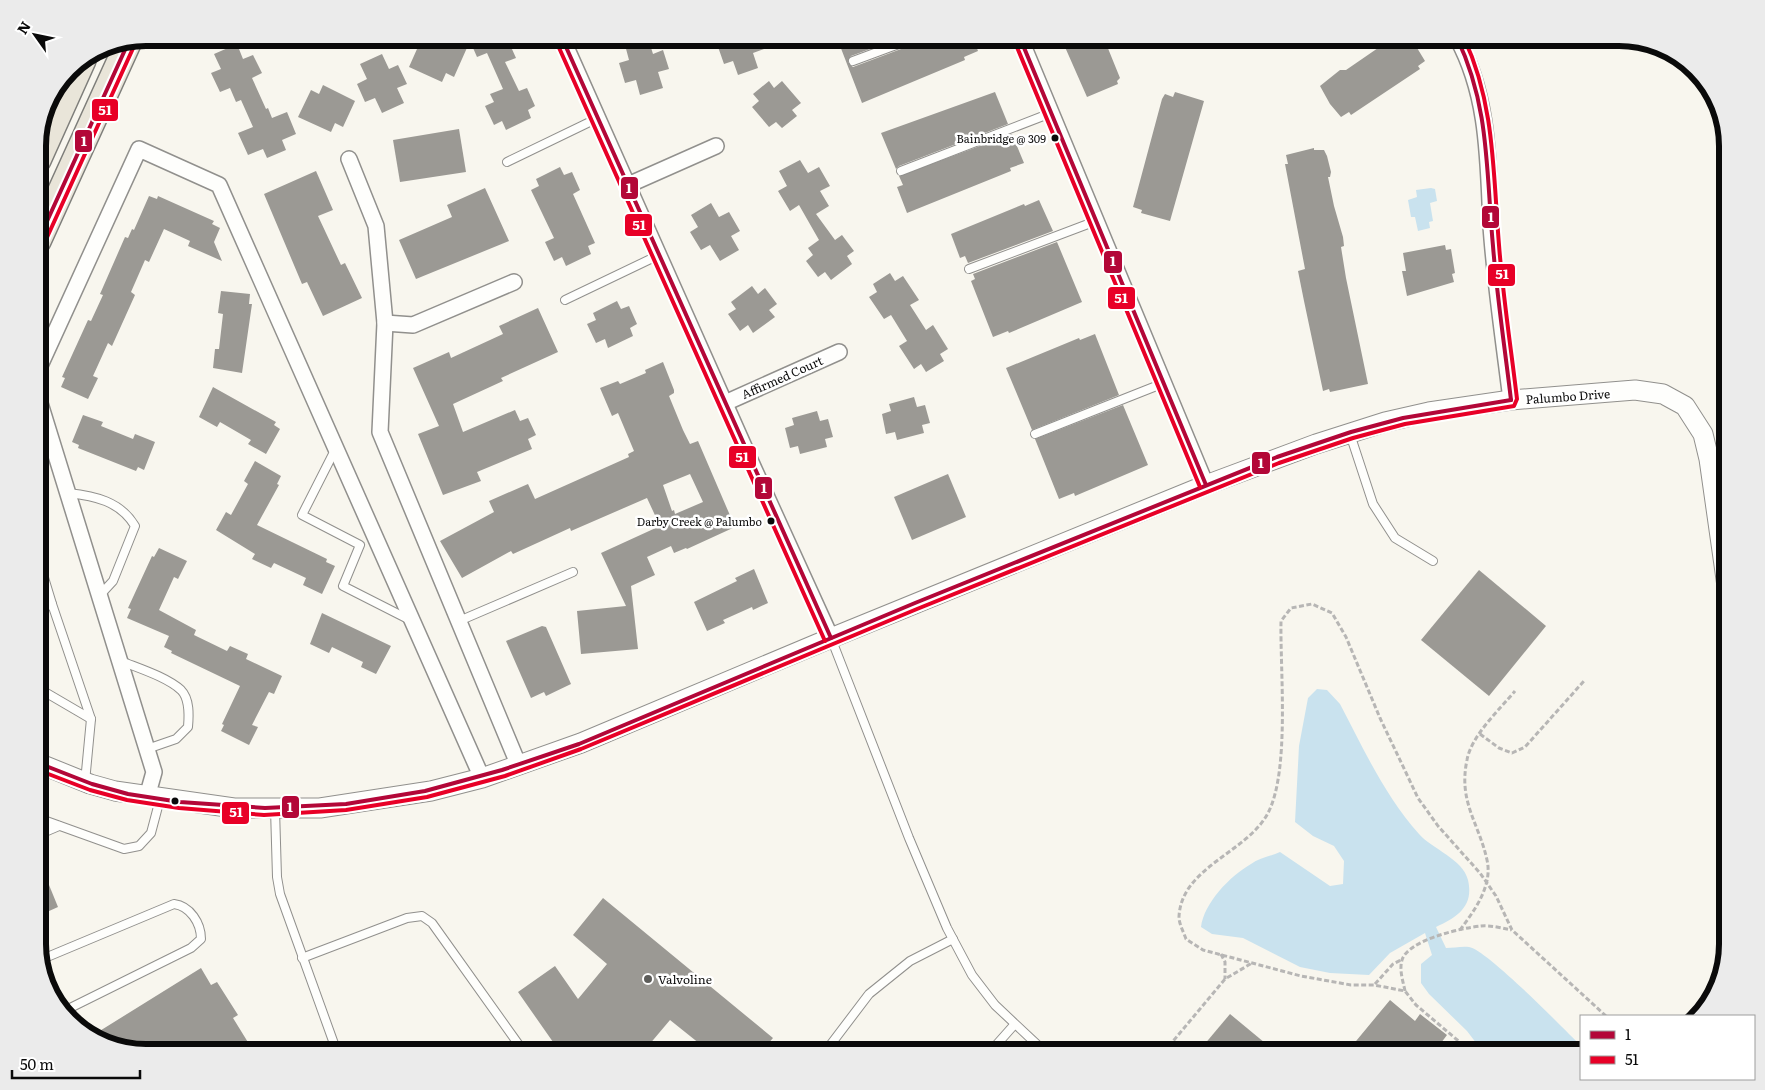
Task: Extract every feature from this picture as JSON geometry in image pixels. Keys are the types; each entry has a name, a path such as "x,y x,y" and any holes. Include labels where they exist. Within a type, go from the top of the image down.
{"main road":[{"path":"46,224 126,48"},
{"path":"46,142 76,75"}],"street":[{"path":"566,46 832,638"},
{"path":"1023,46 1206,485"},
{"path":"1460,46 1478,91 1484,119 1492,227 1511,400"},
{"path":"628,185 716,146"},
{"path":"46,352 139,149 219,185 482,778"},
{"path":"349,159 376,226 385,323 380,432 519,766"},
{"path":"385,323 413,325 514,282"},
{"name":"Affirmed Court","path":"725,403 839,352"},
{"name":"Palumbo Drive","path":"46,766 85,782 115,791 153,798 234,808 275,809 357,804 431,791 482,778 581,743 1206,485 1385,422 1429,412 1511,400 1635,390 1654,392 1676,400 1692,413 1703,434 1709,459 1719,530"},
{"path":"46,423 154,772 153,798"}],"lane":[{"path":"853,62 894,46"},
{"path":"901,171 1051,113"},
{"path":"507,162 598,118"},
{"path":"969,269 1096,221"},
{"path":"566,300 659,255"},
{"path":"1035,434 1164,383"},
{"path":"1350,433 1373,504 1395,538 1433,561"},
{"path":"336,448 302,515 360,545"},
{"path":"68,493 92,496 111,502 129,515 135,526 113,581 99,596"},
{"path":"376,539 360,545 343,586 412,620"},
{"path":"459,621 573,572"},
{"path":"46,587 91,719 85,782"},
{"path":"46,607 52,604"},
{"path":"832,638 909,838 953,939 972,975 995,1005 1036,1044"},
{"path":"119,660 156,676 182,691 189,710 188,728 176,739 146,749"},
{"path":"46,693 91,719"},
{"path":"46,821 124,849 139,846 151,833 153,798"},
{"path":"275,809 276,877 302,958 334,1044"},
{"path":"46,832 59,826"},
{"path":"47,957 174,904 183,905 190,911 201,932 201,939 191,948 70,1008"},
{"path":"302,958 407,918 422,916 432,923 518,1044"},
{"path":"831,1044 876,988 910,961 953,939"},
{"path":"997,1044 1014,1025"}],"path":[{"path":"1405,991 1374,985 1351,985 1203,950 1186,939 1179,919 1183,898 1194,882 1212,865 1254,833 1268,813 1277,786 1282,723 1281,621 1291,608 1312,604 1332,613 1346,637 1380,718 1418,798 1438,826 1462,851 1496,896 1512,930 1605,1015"},
{"path":"1480,734 1499,748 1512,753 1525,747 1584,681"},
{"path":"1460,930 1481,897 1486,882 1488,861 1470,813 1465,786 1467,758 1480,734 1515,691"},
{"path":"1462,1044 1416,1005 1405,991 1400,968 1402,960 1406,951 1421,942 1444,934 1483,925 1512,930"},
{"path":"1221,954 1225,962 1225,979"},
{"path":"1374,985 1393,964 1402,960"},
{"path":"1171,1044 1225,979 1254,963"}],"water":[{"path":"1435,189 1437,201 1430,203 1433,221 1429,222 1430,228 1418,231 1415,217 1411,217 1408,200 1417,197 1416,190"},
{"path":"1317,689 1327,690 1340,704 1375,771 1407,819 1419,834 1454,860 1465,873 1469,889 1469,897 1466,904 1457,915 1436,927 1446,948 1469,947 1478,951 1508,975 1579,1044 1477,1044 1467,1031 1429,994 1421,983 1421,964 1432,955 1425,933 1390,953 1369,975 1330,973 1300,967 1243,938 1212,934 1201,927 1207,909 1227,883 1254,862 1280,852 1330,886 1343,884 1344,861 1334,846 1313,836 1295,822 1299,746 1308,698"}],"building":[{"path":"232,46 238,46 243,59 253,55 262,73 252,78 266,109 268,108 272,118 287,112 296,134 282,140 286,150 267,158 263,149 248,155 238,133 253,127 241,100 236,102 230,88 220,92 211,73 221,69 214,54"},
{"path":"418,46 468,46 454,77 446,73 442,82 409,67"},
{"path":"472,46 511,46 516,58 505,62 519,91 527,88 535,106 528,110 531,118 506,130 502,121 494,125 485,106 494,102 490,94 503,89 487,53 477,57"},
{"path":"625,46 650,46 653,54 663,50 669,69 658,72 663,88 640,95 636,80 625,83 619,63 629,60"},
{"path":"718,46 763,46 764,49 753,53 758,68 738,75 733,61 724,64"},
{"path":"840,46 878,46 851,56 848,62 853,67 909,46 976,46 978,51 964,57 965,60 862,103"},
{"path":"1065,46 1107,46 1120,78 1117,81 1118,84 1087,97"},
{"path":"1377,46 1416,46 1425,61 1418,66 1420,69 1351,115 1349,112 1341,117 1330,104 1320,86 1340,70 1346,70 1378,48"},
{"path":"382,54 389,69 398,65 407,84 397,88 404,103 382,113 375,98 365,102 357,84 367,79 360,64"},
{"path":"769,81 774,88 782,81 801,103 792,110 797,116 782,128 776,122 769,127 752,107 759,101 753,94"},
{"path":"323,85 355,101 343,127 335,123 331,132 298,117 311,90 319,94"},
{"path":"995,92 1008,124 899,166 896,169 881,133"},
{"path":"1175,92 1204,101 1170,221 1141,213 1142,210 1133,207 1162,99 1165,94 1173,97"},
{"path":"459,129 466,172 400,182 393,140"},
{"path":"1012,134 1024,163 1010,168 1011,171 907,213 897,187 903,185 899,176"},
{"path":"1314,148 1314,150 1324,150 1331,172 1330,177 1328,177 1343,237 1344,246 1341,247 1346,278 1368,384 1330,392 1329,389 1323,391 1298,271 1305,269 1285,164 1288,164 1286,155"},
{"path":"800,160 808,173 819,167 830,186 820,191 829,206 816,214 835,240 842,235 854,251 847,256 852,264 831,280 825,272 818,277 806,261 813,255 808,248 819,240 799,205 790,211 778,191 787,186 779,171"},
{"path":"560,167 564,175 572,172 580,190 573,194 595,243 588,246 591,254 566,266 562,257 554,261 545,242 554,238 531,190 539,186 536,179"},
{"path":"316,171 333,210 318,216 341,265 345,263 362,298 323,316 307,282 302,284 264,194"},
{"path":"485,188 509,241 416,279 399,240 452,217 447,205"},
{"path":"149,196 157,199 158,196 214,221 212,224 220,228 214,242 222,261 188,246 190,241 164,229 149,262 145,260 131,292 135,295 112,346 108,343 93,376 98,378 88,399 61,387 65,378 62,377 88,320 91,321 103,295 100,294 125,237 128,238 132,229 134,230"},
{"path":"1039,200 1053,231 968,263 965,256 960,258 951,234 1024,204 1025,206"},
{"path":"711,203 719,217 729,212 740,231 731,236 739,250 720,261 710,245 701,250 690,232 698,227 691,215"},
{"path":"1057,242 1082,302 1009,333 1008,331 993,337 971,281 975,279 973,274"},
{"path":"1445,245 1446,250 1451,249 1455,273 1452,274 1454,282 1407,296 1402,271 1406,271 1403,253"},
{"path":"890,273 895,281 903,276 919,300 910,305 926,330 933,325 948,349 940,354 944,361 926,372 921,364 914,369 899,346 907,341 891,315 884,319 869,297 877,292 873,284"},
{"path":"752,286 758,294 765,288 777,304 769,310 775,317 753,333 748,325 740,331 728,314 736,309 731,302"},
{"path":"221,291 250,294 249,304 252,304 242,373 213,368 215,349 219,349 223,314 218,313"},
{"path":"617,301 621,309 629,306 637,324 630,328 633,336 608,348 605,339 596,343 587,324 596,320 593,313"},
{"path":"538,308 558,352 501,378 503,381 453,404 463,432 515,410 520,421 528,418 536,435 528,439 532,449 477,472 481,481 443,495 418,434 439,426 413,368 449,352 451,358 503,334 499,326"},
{"path":"1095,334 1119,395 1032,430 1006,368 1079,338 1080,340"},
{"path":"663,362 674,390 674,393 669,396 683,430 690,444 698,441 735,527 687,549 674,553 671,546 647,557 655,575 631,586 638,649 581,654 577,611 626,606 601,553 660,526 647,498 571,531 570,528 513,554 511,551 462,578 440,541 494,512 489,501 528,484 535,499 629,457 628,454 634,451 618,413 612,416 600,388 618,381 620,384 646,373 645,370","holes":["690,474 703,502 675,514 674,510 672,511 663,485"]},
{"path":"213,387 276,422 274,425 280,429 266,454 248,444 251,440 220,422 217,427 199,417"},
{"path":"914,397 917,407 925,405 930,423 922,425 924,433 897,440 895,432 886,434 882,414 891,411 889,404"},
{"path":"1123,405 1148,465 1075,496 1074,493 1059,499 1035,439"},
{"path":"817,411 820,421 828,419 833,437 825,439 827,447 800,454 798,446 790,448 785,428 794,425 792,418"},
{"path":"83,415 103,422 101,426 133,439 135,434 155,442 144,470 138,467 136,471 78,448 79,445 72,442"},
{"path":"255,461 281,476 277,484 279,485 257,525 327,559 326,562 335,566 322,594 303,585 306,578 274,563 271,568 252,559 255,554 216,530 226,512 231,515 248,484 244,481"},
{"path":"948,474 966,517 912,540 894,497"},
{"path":"159,548 187,561 178,579 174,577 159,610 196,630 194,635 227,651 230,646 248,654 246,659 282,676 274,694 269,692 252,725 258,727 249,745 221,731 224,725 222,724 240,686 171,653 172,651 164,647 169,636 127,618 131,609 128,608 152,556 154,557"},
{"path":"754,569 768,603 753,610 752,607 723,620 725,623 707,631 694,602 737,581 735,578"},
{"path":"1479,570 1546,626 1489,696 1421,640"},
{"path":"322,613 391,646 376,674 361,667 363,662 332,647 329,653 310,644"},
{"path":"542,626 546,627 571,684 546,696 544,692 531,698 506,641"},
{"path":"46,878 58,907 46,912"},
{"name":"Valvoline","path":"603,898 773,1038 768,1044 700,1044 670,1020 650,1044 554,1044 518,992 555,966 578,999 607,964 573,935"},
{"path":"201,968 211,985 217,982 238,1015 233,1018 249,1044 133,1043 99,1031"},
{"path":"1390,1000 1415,1021 1420,1014 1447,1035 1441,1043 1442,1044 1354,1044"},
{"path":"1230,1014 1266,1044 1205,1044"}],"transit line":[{"name":"51","path":"558,46 825,641"},
{"name":"1","path":"566,46 831,638"},
{"name":"51","path":"1016,46 1200,487"},
{"name":"1","path":"1023,46 1206,485"},
{"name":"1","path":"1460,46 1476,89 1485,140 1497,284 1511,400"},
{"name":"51","path":"46,773 90,790 127,800 179,808 264,815 346,810 427,797 505,776 581,749 917,609 1279,463 1353,438 1405,424 1514,406 1517,399 1501,264 1491,139 1482,88 1467,46"},
{"name":"51","path":"46,240 134,47"},
{"name":"1","path":"46,223 126,48"},
{"name":"1","path":"46,766 92,784 128,794 180,802 265,808 346,804 425,791 502,770 579,744 915,603 1277,457 1351,432 1403,418 1511,400"}],"place":[{"name":"Bainbridge @ 309","path":"1055,138"},
{"name":"Darby Creek @ Palumbo","path":"771,521"},
{"name":"Valvoline","path":"648,979"}]}
